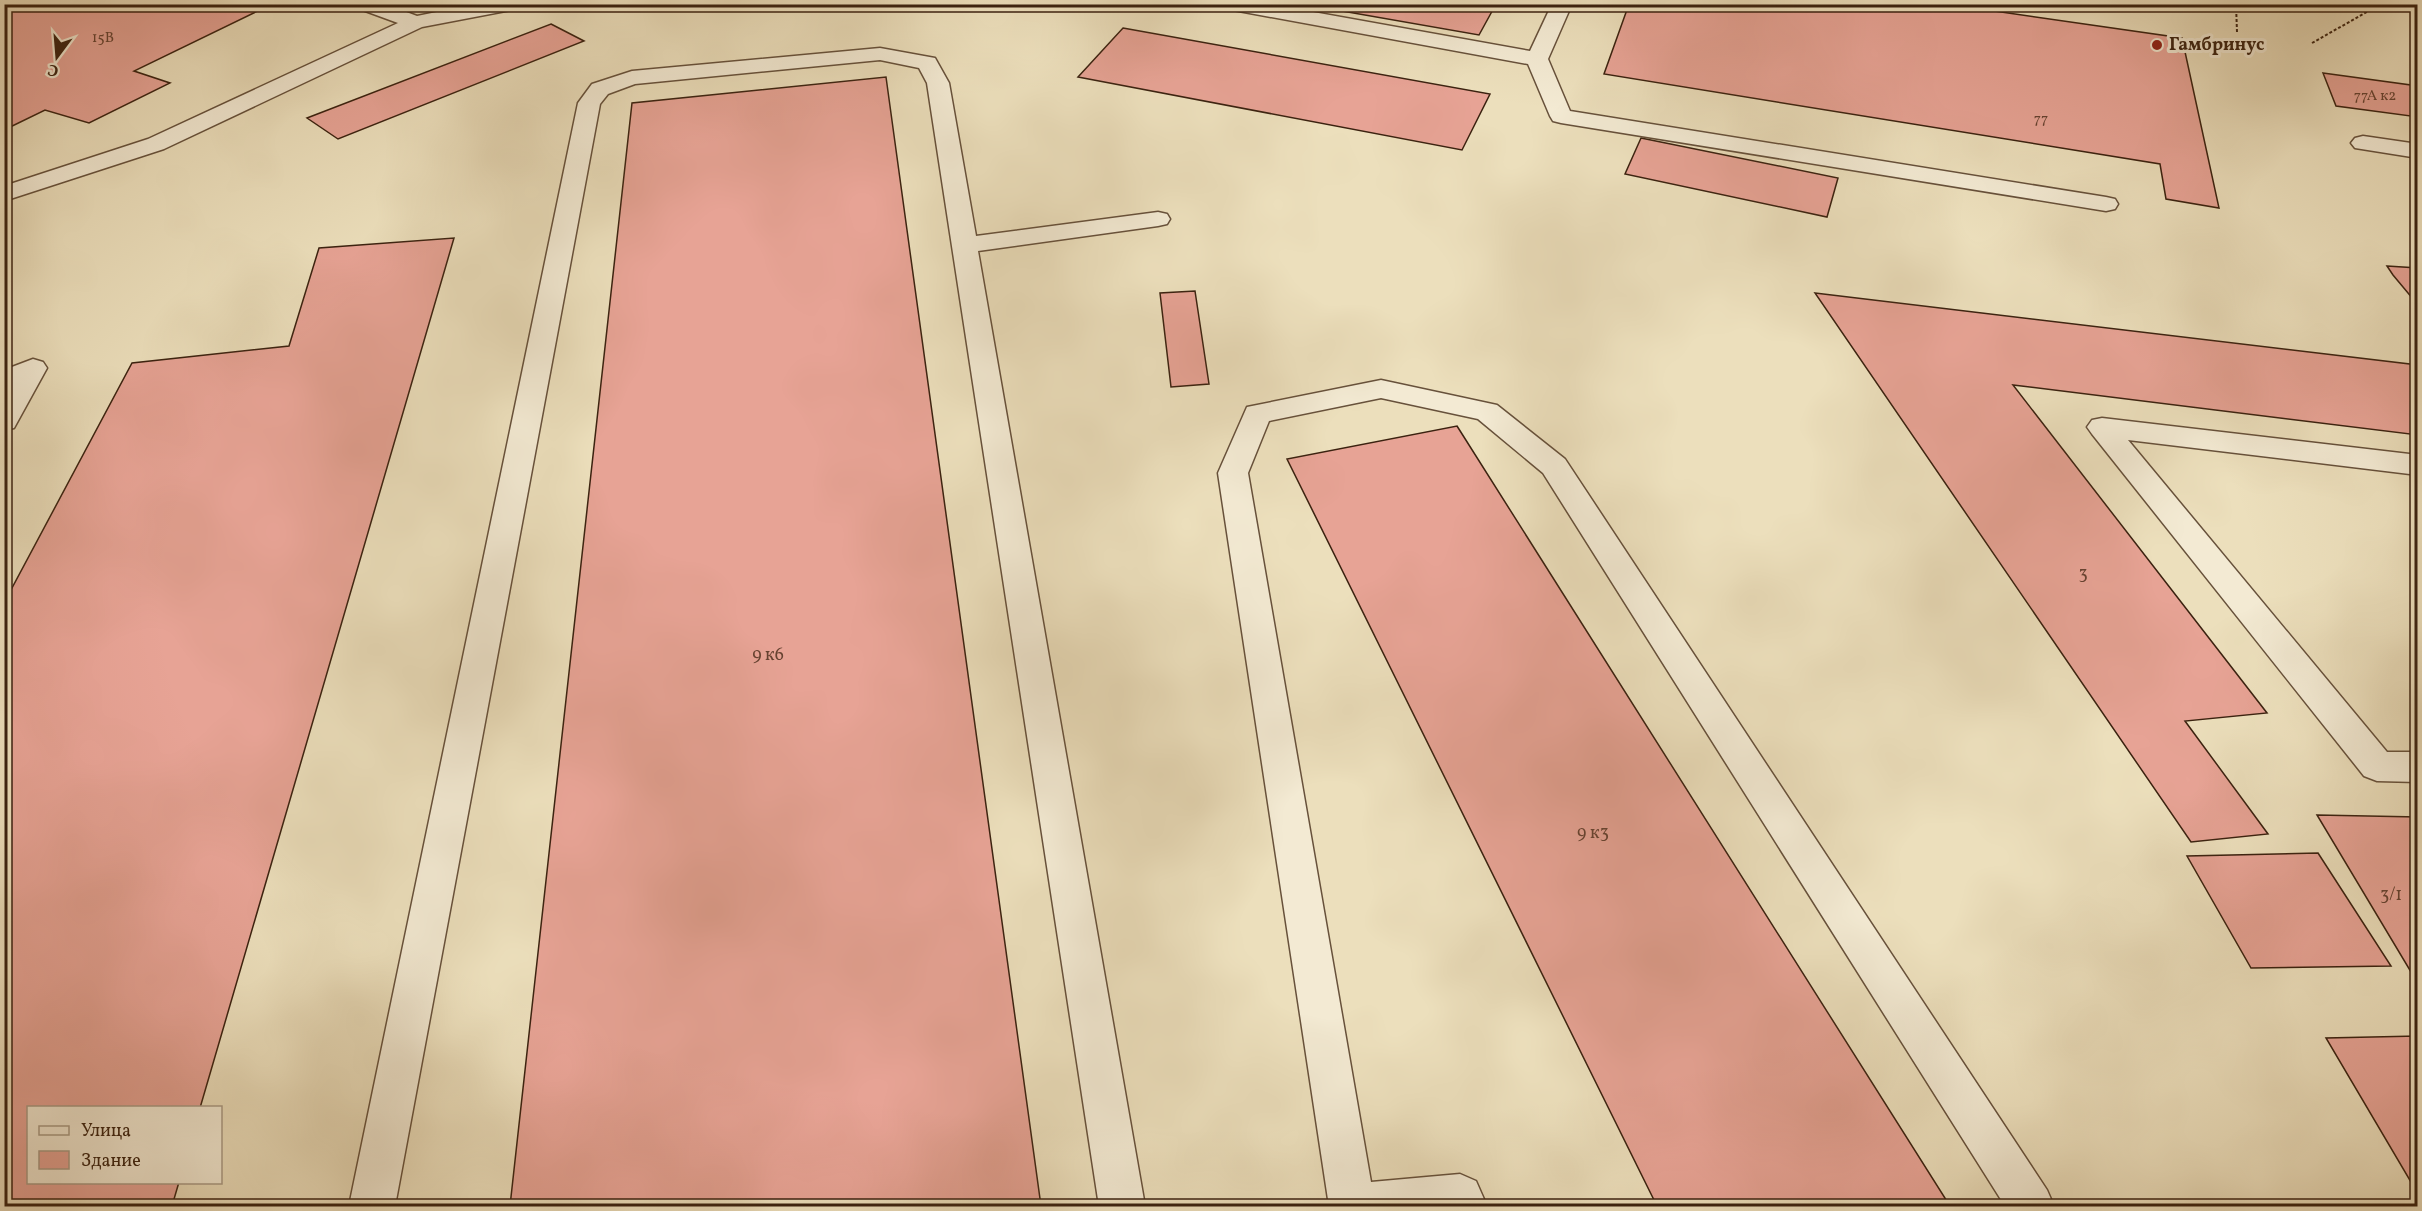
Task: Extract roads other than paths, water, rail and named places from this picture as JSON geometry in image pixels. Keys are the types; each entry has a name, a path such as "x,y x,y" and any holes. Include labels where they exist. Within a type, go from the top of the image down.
{"lane":[{"path":"364,4 416,22"},
{"path":"4,194 156,144 416,22 511,4"},
{"path":"1233,4 1537,59"},
{"path":"1562,4 1537,59 1562,116 2106,204"},
{"path":"372,1206 589,103 600,90 632,78 880,54 927,63 938,83 1122,1206"},
{"path":"2363,142 2418,151"},
{"path":"965,246 1158,219"},
{"path":"4,380 33,368 4,421"},
{"path":"1464,1206 1460,1197 1352,1206 1233,473 1257,414 1381,389 1486,412 1554,466 2031,1206"},
{"path":"2418,465 2102,427 2377,766 2418,767"}],"place":[{"name":"Гамбринус","path":"2157,45"}]}
